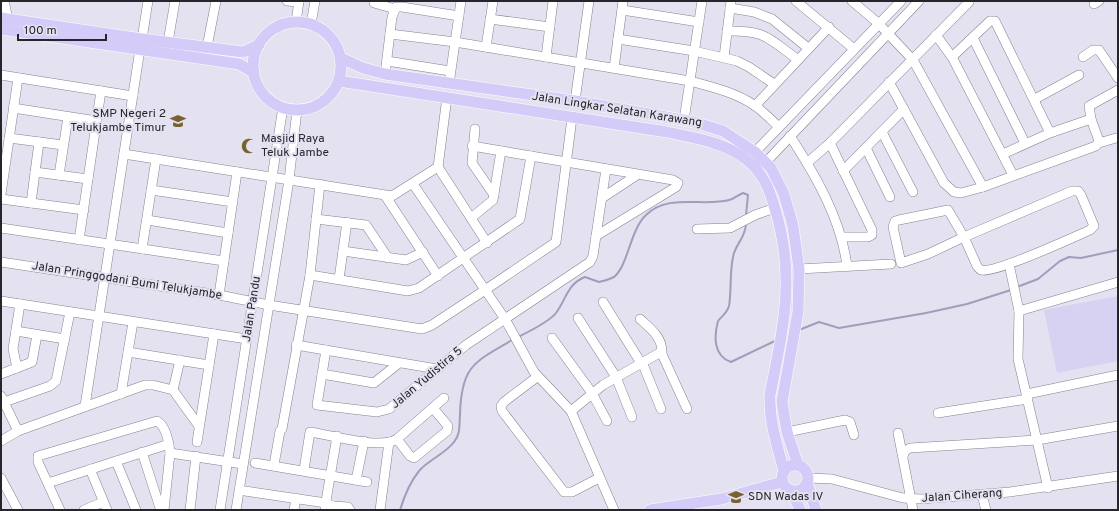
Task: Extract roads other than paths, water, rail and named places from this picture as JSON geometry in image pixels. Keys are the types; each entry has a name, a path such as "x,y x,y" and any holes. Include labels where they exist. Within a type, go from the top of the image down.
{"main road":[{"path":"4,18 239,64 254,73"},
{"path":"296,22 311,24 322,30 332,38 341,58 339,81 332,92 323,102 311,108 298,110 283,107 270,100 259,88 254,73 254,60 259,45 264,37 273,29 284,24 296,22"},
{"path":"1,29 141,44 168,42 243,52 259,45"},
{"name":"Jalan Lingkar Selatan Karawang","path":"341,58 363,68 385,74 575,101 709,125 723,131 755,152 766,162 776,177 786,200 799,269 796,328 782,402 786,432 798,465"},
{"name":"Jalan Lingkar Selatan Karawang","path":"339,81 447,97 708,141 738,154 747,160 761,175 775,208 785,252 787,279 781,339 770,395 770,409 774,438 784,471"},
{"path":"630,127 631,110"},
{"path":"808,481 801,490 792,491 786,488 782,482 784,471 792,465 798,465 807,472 816,510"},
{"path":"656,510 721,499 782,482"},
{"path":"792,491 800,510"}],"street":[{"path":"4,1 4,18"},
{"path":"85,406 148,1"},
{"path":"168,42 175,1"},
{"path":"207,47 216,1"},
{"path":"287,1 299,2 296,22"},
{"path":"311,24 315,1"},
{"path":"449,84 461,1"},
{"path":"486,47 493,1"},
{"path":"546,56 553,1"},
{"path":"575,101 589,1"},
{"path":"684,120 702,1"},
{"path":"796,1 854,49"},
{"path":"852,1 878,23 913,60 983,187"},
{"path":"755,152 878,23 901,1"},
{"path":"766,162 919,1"},
{"path":"807,163 830,143 969,2"},
{"path":"374,3 395,9 402,7 459,16"},
{"path":"724,57 731,5 772,19 808,48"},
{"path":"614,68 623,6 698,22"},
{"path":"385,74 395,9"},
{"path":"490,19 550,27"},
{"path":"952,58 990,21 995,21 1035,98 1050,133"},
{"path":"755,106 797,59 829,27"},
{"path":"727,31 748,31 761,34 797,59"},
{"path":"390,34 456,42 546,56 690,81 728,92 755,106 779,127"},
{"path":"936,35 952,58 1013,175"},
{"path":"973,38 1025,143"},
{"path":"618,39 724,57 743,63 774,84"},
{"path":"1083,57 1093,50 1099,50 1118,78"},
{"path":"387,61 450,71"},
{"path":"1,75 133,96"},
{"path":"1035,98 1079,75"},
{"path":"1,194 18,78"},
{"path":"889,82 948,189 954,192 961,193 983,187 1116,138"},
{"path":"1099,143 1091,118 1089,108 1090,105 1118,90"},
{"path":"79,240 101,91"},
{"path":"447,97 438,167 487,242"},
{"name":"Jalan Pandu","path":"220,510 283,107"},
{"path":"13,108 97,121"},
{"path":"843,171 904,109"},
{"name":"Jalan Pandu","path":"236,510 289,180 298,110"},
{"path":"59,176 68,117"},
{"name":"Jalan Pringgodani Bumi Telukjambe","path":"1,262 422,328 432,324 485,290 556,242 572,118"},
{"path":"1003,154 1025,143 1091,118"},
{"path":"475,129 472,146 472,163 494,195"},
{"path":"882,132 913,192"},
{"path":"790,136 807,163 831,210 842,237 847,266"},
{"path":"9,138 64,146"},
{"path":"31,203 39,142"},
{"path":"830,143 872,230 872,235 868,237 842,237"},
{"path":"472,146 673,180 678,184 676,187 596,236"},
{"path":"866,148 890,197"},
{"path":"471,218 491,202 494,195 501,151"},
{"path":"124,154 272,178 320,184 386,197 396,195 438,167"},
{"path":"310,275 408,291 418,288 438,276 520,219 531,156"},
{"path":"142,249 156,159"},
{"name":"Jalan Yudistira 5","path":"322,374 317,405 377,412 386,411 461,349 586,266 593,256 606,169"},
{"path":"35,172 88,179"},
{"path":"219,295 237,172"},
{"path":"602,198 637,175"},
{"path":"274,465 310,275 320,184"},
{"path":"413,184 514,333 537,377 571,412 598,478 614,510"},
{"path":"151,190 233,202"},
{"path":"964,237 928,254 901,263 893,227 895,221 947,210 964,237 980,269 987,270 1009,264 1093,228 1093,223 1079,192 1068,191 964,237"},
{"path":"386,197 438,276"},
{"path":"1,199 84,210"},
{"path":"697,229 722,230 735,226 745,220 775,208"},
{"path":"316,219 363,224 368,227 388,258"},
{"path":"147,220 228,233"},
{"path":"339,279 347,222"},
{"path":"1,228 224,261"},
{"path":"343,251 406,260 422,252"},
{"path":"799,269 891,264"},
{"path":"1009,264 1019,310 1017,352 1048,488"},
{"path":"1019,310 1118,282"},
{"path":"1,301 247,339"},
{"path":"603,302 642,363 661,409"},
{"path":"17,368 13,353 20,304"},
{"path":"18,431 3,399 54,384 58,375 70,312"},
{"path":"578,318 616,377 632,418"},
{"path":"640,319 659,338 662,345 662,352 687,409"},
{"path":"121,394 133,322"},
{"path":"16,331 65,339"},
{"path":"197,442 214,334"},
{"path":"1,374 32,362 37,335"},
{"path":"552,338 592,393 607,421"},
{"path":"296,345 437,369"},
{"path":"326,350 322,374 370,383 377,381 399,363"},
{"path":"128,352 209,365"},
{"path":"571,412 592,393 616,377 662,352"},
{"path":"173,390 180,360"},
{"path":"938,413 1027,396 1118,375"},
{"path":"537,377 504,402 501,406 502,410 564,492 572,492 598,478"},
{"path":"1,441 18,431 150,384 173,390 199,426"},
{"path":"304,470 310,432 364,441 393,441 444,398"},
{"path":"393,441 414,458 447,431 448,426 433,408"},
{"path":"60,510 37,459 40,455 157,420 161,424 170,448 161,509"},
{"path":"786,432 845,420 850,422 854,435"},
{"path":"903,456 905,451 910,448 1037,440 1118,426"},
{"path":"898,433 913,510"},
{"path":"330,508 331,475 337,436"},
{"path":"356,480 364,441"},
{"path":"380,510 393,441"},
{"path":"48,483 142,452 170,448 196,456 243,464"},
{"path":"142,452 161,509"},
{"path":"190,510 196,456"},
{"path":"116,461 136,510"},
{"path":"255,463 304,470 367,482"},
{"path":"84,510 105,506 90,469"},
{"name":"Jalan Ciherang","path":"808,481 832,479 911,499 982,495 1048,488 1118,476"},
{"path":"2,480 18,510"},
{"path":"252,493 298,504 330,508 346,506 350,510"},
{"path":"982,495 986,510"}],"waterway":[{"path":"518,337 549,320 556,313 571,288 579,280 585,277 599,282 614,277 623,265 636,229 646,215 655,208 675,202 719,202 733,199 743,193 748,195 746,215"},
{"path":"746,224 743,236 734,253 729,306 726,313 718,321 716,345 721,355 731,362 777,340"},
{"path":"1017,287 1038,279 1060,261 1069,257 1081,258 1118,250"},
{"path":"799,330 819,322 839,328 926,313 967,304 1011,290"},
{"path":"400,510 403,500 419,471 446,450 458,436 463,386 472,367 480,360 514,339"}],"place":[{"name":"SMP Negeri 2 Telukjambe Timur","path":"178,121"},
{"name":"Masjid Raya Teluk Jambe","path":"249,146"},
{"name":"SDN Wadas IV","path":"736,497"}]}
